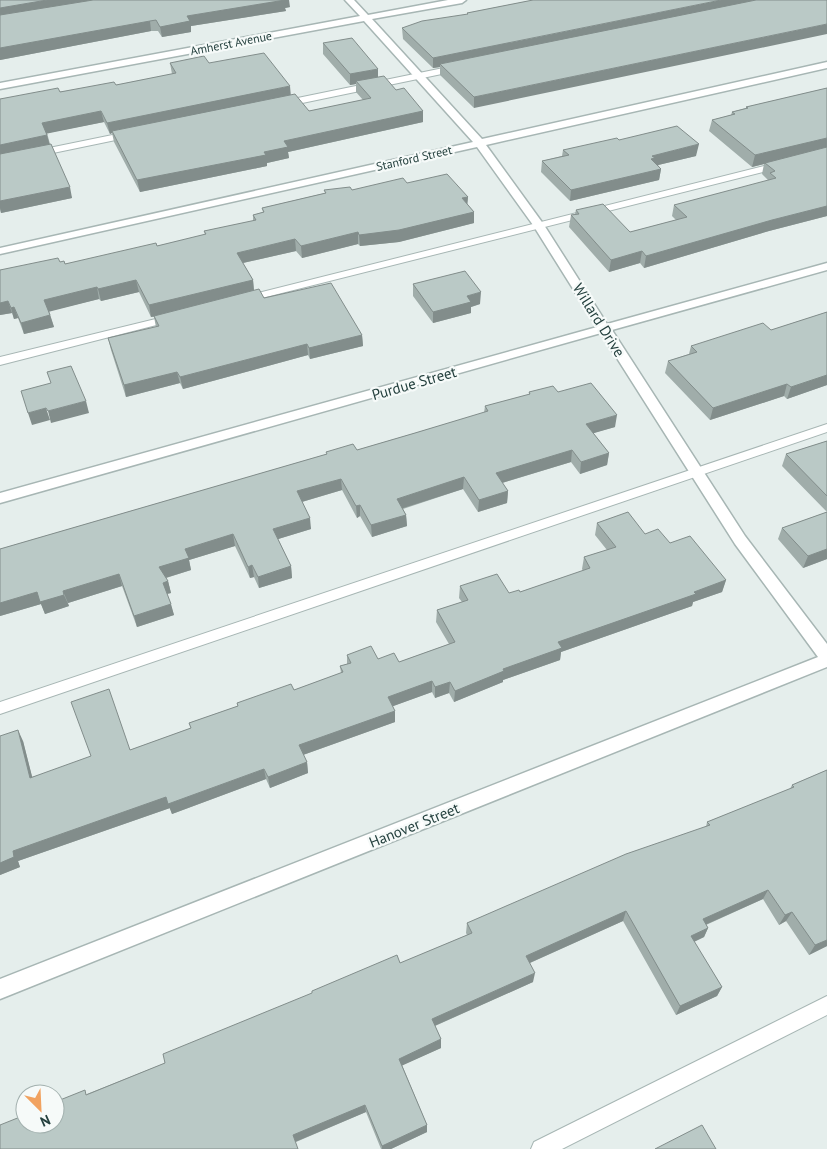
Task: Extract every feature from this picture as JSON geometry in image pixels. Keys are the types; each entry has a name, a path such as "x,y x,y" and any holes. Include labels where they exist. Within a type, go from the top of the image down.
{"street":[{"name":"Willard Drive","path":"349,0 421,76 480,143 538,225 695,473 740,540 827,658"},
{"name":"Amherst Avenue","path":"0,86 462,0"},
{"name":"Stanford Street","path":"0,251 827,65"},
{"name":"Purdue Street","path":"0,498 827,266"},
{"name":"Hanover Street","path":"0,990 827,658"}],"lane":[{"path":"274,105 470,66"},
{"path":"0,160 137,133"},
{"path":"231,303 788,163"},
{"path":"0,361 183,315"},
{"path":"0,708 827,428"},
{"path":"541,1149 827,1005"}],"building":[{"path":"0,0 47,0 0,8"},
{"path":"93,0 285,0 187,16 190,21 160,27 156,20 0,48 0,15"},
{"path":"533,0 721,0 433,58 402,28 422,21 468,14"},
{"path":"756,0 827,0 827,24 474,97 440,64"},
{"path":"352,38 378,69 350,74 323,43"},
{"path":"264,53 290,86 107,123 101,111 42,123 47,135 0,145 0,99 58,88 60,92 114,82 116,85 176,73 170,63 204,56 209,63"},
{"path":"384,76 396,90 404,88 423,111 284,141 288,147 264,152 266,155 137,180 112,131 295,94 309,111 371,98 356,81"},
{"path":"827,88 827,138 755,155 712,120 735,114 732,112 748,108 746,107"},
{"path":"677,126 699,144 652,156 655,158 651,159 661,169 571,190 542,161 569,155 563,150 617,138 619,140"},
{"path":"51,144 70,187 0,201 0,154"},
{"path":"827,147 827,206 646,256 642,251 611,260 571,215 579,214 576,210 603,204 630,232 687,217 674,205 776,178 770,173 775,171 765,163"},
{"path":"447,174 468,197 462,198 474,212 399,230 359,235 358,232 301,246 295,239 237,253 253,280 149,305 136,280 98,289 97,287 44,300 50,315 21,323 14,307 11,308 8,301 0,303 0,270 58,258 60,262 64,261 65,264 156,243 157,246 206,234 204,231 256,220 253,215 264,212 262,208 326,193 324,190 350,187 352,190 403,178 407,183"},
{"path":"465,271 481,292 467,296 471,302 433,312 413,284"},
{"path":"331,283 362,335 309,348 307,344 180,377 177,372 124,385 108,338 159,326 154,316 259,289 264,298"},
{"path":"827,312 827,375 791,387 787,384 713,408 668,361 697,352 691,346 763,323 771,330"},
{"path":"71,366 86,401 48,411 46,408 28,413 21,391 51,383 47,372"},
{"path":"591,383 617,415 586,424 609,453 581,462 572,450 496,473 508,491 479,500 464,477 397,499 406,515 371,525 360,505 356,506 341,479 297,491 310,518 273,529 291,566 258,577 252,565 248,567 233,534 185,549 189,558 159,567 168,581 163,583 171,604 134,616 119,574 63,591 64,595 40,602 37,592 0,603 0,549 327,454 326,452 353,444 357,450 415,433 488,411 485,406 530,394 529,392 553,386 558,392"},
{"path":"827,441 827,496 786,454"},
{"path":"628,512 645,534 658,529 670,543 690,536 726,580 694,592 696,594 558,642 562,648 503,669 504,671 455,691 450,682 435,687 432,681 388,697 395,711 299,745 307,762 268,777 264,769 168,804 166,797 13,851 14,857 0,863 0,736 18,730 30,778 91,756 71,702 109,689 130,750 191,728 189,723 238,706 237,703 291,684 294,690 343,672 340,666 351,663 347,655 371,646 378,659 394,653 399,662 455,642 437,610 468,600 460,586 497,574 509,593 519,590 520,592 590,568 584,557 616,547 597,523"},
{"path":"827,512 827,549 808,556 782,528"},
{"path":"827,770 827,940 815,945 792,912 785,915 768,890 703,919 708,928 691,936 722,987 680,1006 626,911 526,956 535,973 432,1019 441,1039 399,1059 427,1125 382,1146 365,1105 293,1135 298,1149 0,1149 0,1125 15,1119 15,1134 65,1134 65,1098 85,1090 86,1095 165,1063 163,1054 312,993 312,991 397,955 400,963 472,933 467,923 626,854 710,825 707,822 794,787 792,785"},
{"path":"702,1125 716,1149 655,1149"}]}
